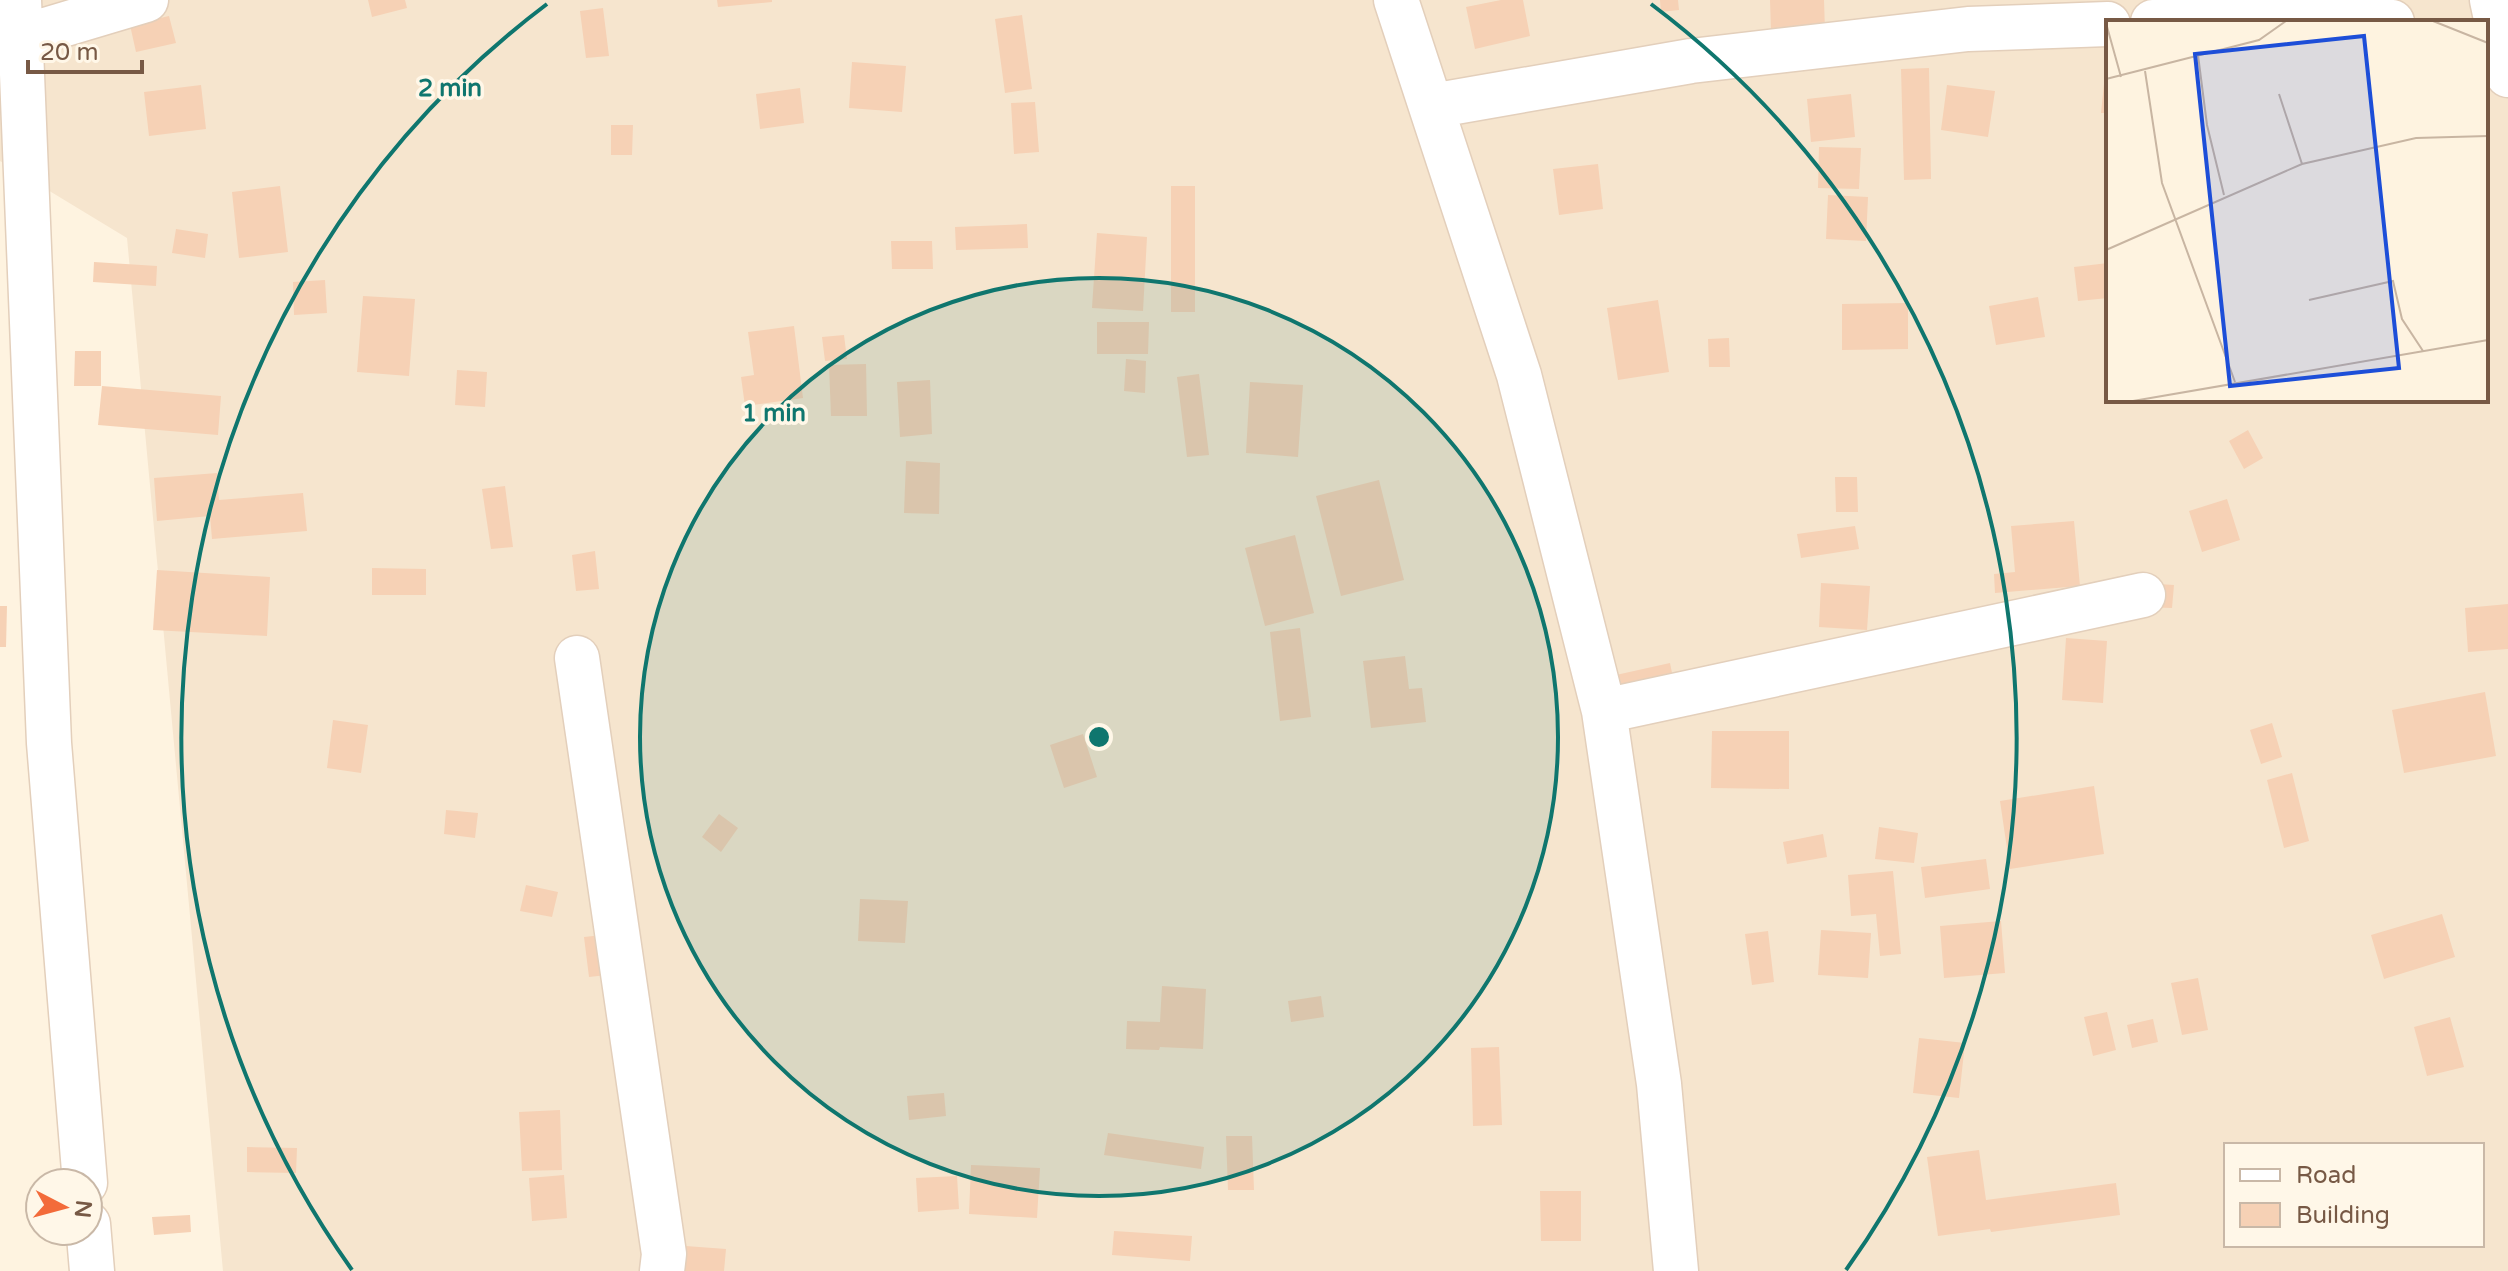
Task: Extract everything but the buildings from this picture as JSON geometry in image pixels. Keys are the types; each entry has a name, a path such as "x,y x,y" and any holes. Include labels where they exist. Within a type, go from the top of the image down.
{"street":[{"path":"84,1167 49,743 20,19 146,0"},
{"path":"1396,0 1519,375 1604,711 1659,1084 1676,1271"},
{"path":"2200,20 2318,15 2378,20"},
{"path":"2491,15 2508,75"},
{"path":"1432,106 1691,61 1968,29 2106,24"},
{"path":"1604,711 2143,595"},
{"path":"577,658 664,1254 662,1271"},
{"path":"90,1247 92,1271"}],"shaded area":[{"path":"0,0 2508,0 2508,1271 223,1271 127,238 0,161"}]}
